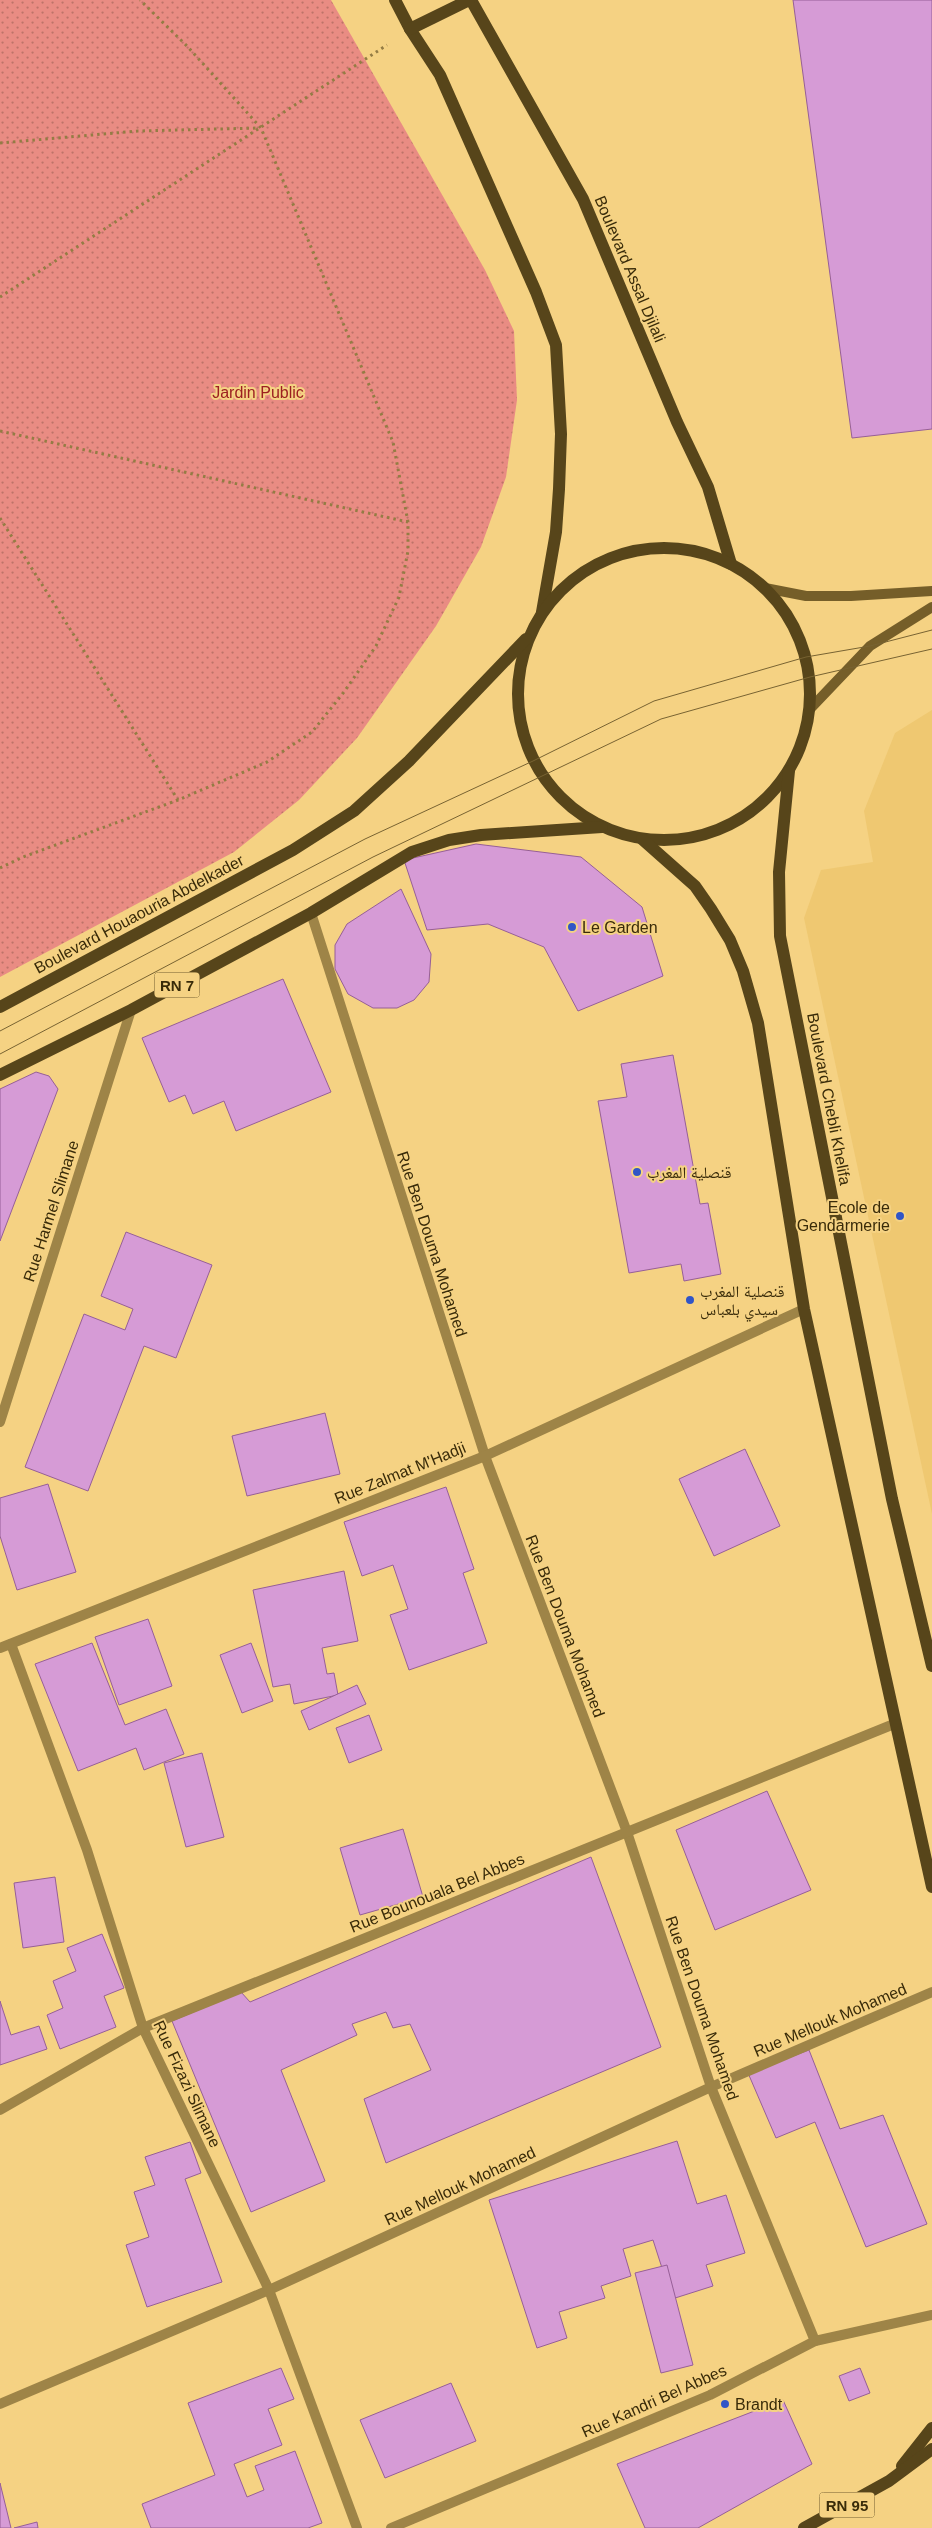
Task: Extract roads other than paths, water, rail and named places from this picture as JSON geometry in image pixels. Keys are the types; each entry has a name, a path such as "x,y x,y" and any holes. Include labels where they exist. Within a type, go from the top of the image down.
{"main road":[{"path":"395,0 410,29 440,75 536,292 556,345 562,434 556,532 542,612"},
{"path":"410,29 470,0"},
{"name":"Boulevard Assal Djilali","path":"470,0 583,200 678,422 708,487 731,564"},
{"path":"649,549 691,550 731,564 765,588 790,619 806,657 810,678 810,709 803,742 789,770 768,798 741,819 709,833 684,838 642,838 602,827 579,814 559,796 542,776 530,753 521,731 517,699 519,667 529,636 542,612 571,581 608,559 649,549"},
{"name":"Boulevard Houaouria Abdelkader","path":"0,1007 293,850 354,811 409,761 529,636"},
{"name":"Boulevard Chebli Khelifa","path":"789,770 779,872 780,936 892,1499 932,1666"},
{"name":"RN 7","path":"0,1075 131,1010 310,913 412,852 449,840 481,835 602,827"},
{"path":"642,838 695,886 730,940 743,970 758,1023 804,1309 894,1724 932,1886"},
{"path":"889,2481 932,2428"},
{"path":"889,2481 932,2449"},
{"name":"RN 95","path":"804,2528 889,2481"}],"street":[{"path":"765,588 806,596 851,596 932,591"},
{"path":"810,709 870,646 932,607"},
{"name":"Rue Ben Douma Mohamed","path":"310,913 484,1456 627,1832 711,2087 815,2341"},
{"name":"Rue Harmel Slimane","path":"0,1422 131,1010"},
{"name":"Rue Zalmat M'Hadji","path":"0,1648 484,1456 804,1309"},
{"name":"Rue Fizazi Slimane","path":"11,1644 87,1850 143,2028 269,2290 357,2528"},
{"name":"Rue Bounouala Bel Abbes","path":"0,2110 143,2028 894,1724"},
{"name":"Rue Mellouk Mohamed","path":"0,2404 269,2290 711,2087 932,1992"},
{"name":"Rue Kandri Bel Abbes","path":"391,2528 710,2395 815,2341 932,2315"}],"tram line":[{"path":"0,1031 365,839 533,761 654,701 806,657 870,646 932,630"},
{"path":"0,1054 373,857 661,719 810,677 932,649"}],"place":[{"name":"Le Garden","path":"572,927"},
{"name":"قنصلية المغرب","path":"637,1172"},
{"name":"Ecole de Gendarmerie","path":"900,1216"},
{"name":"قنصلية المغرب سيدي بلعباس","path":"690,1300"},
{"name":"Brandt","path":"725,2404"}],"park label":[{"name":"Jardin Public","path":"258,392"}]}
